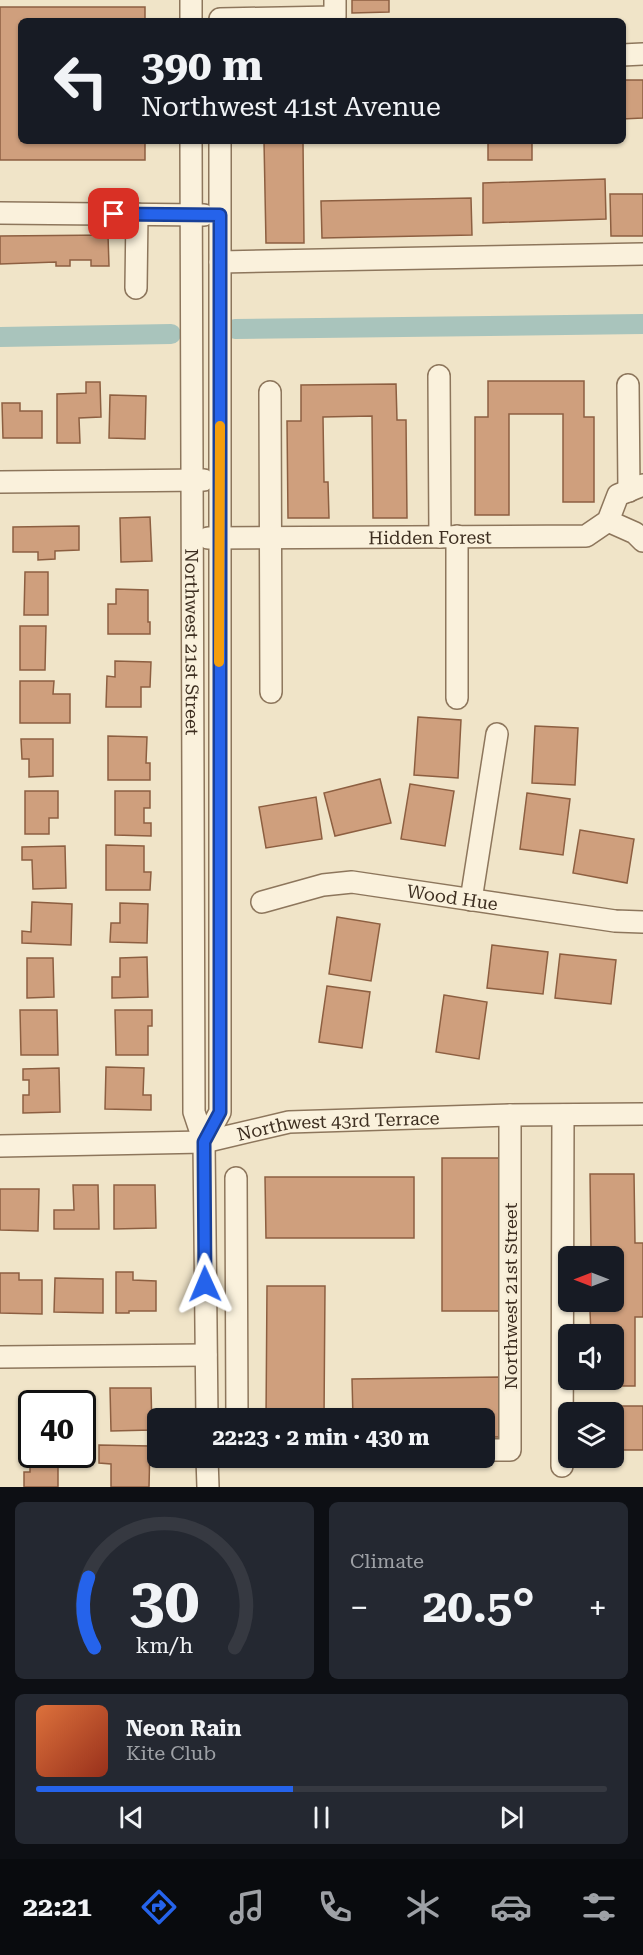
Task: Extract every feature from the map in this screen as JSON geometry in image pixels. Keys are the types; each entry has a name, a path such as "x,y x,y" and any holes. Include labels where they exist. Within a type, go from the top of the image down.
{"street":[{"path":"191,0 191,18"},
{"path":"220,13 335,17 335,0"},
{"path":"626,55 643,54"},
{"name":"Northwest 21st Street","path":"191,144 194,1112 204,1142 207,1408"},
{"name":"Northwest 21st Street","path":"204,1142 220,1112 220,144"},
{"path":"0,213 220,215"},
{"path":"136,288 137,214"},
{"path":"220,262 643,254"},
{"path":"439,376 457,698"},
{"path":"628,385 636,488 618,495 608,521 635,533 643,541"},
{"path":"270,392 271,692"},
{"path":"0,482 220,479"},
{"name":"Hidden Forest","path":"192,538 586,536 608,521"},
{"path":"471,900 497,734"},
{"name":"Wood Hue","path":"262,902 323,885 352,882 615,921 643,922"},
{"name":"Northwest 43rd Terrace","path":"0,1146 204,1142 289,1122 510,1115 643,1114"},
{"name":"Northwest 21st Street","path":"495,1450 510,1450 510,1115"},
{"path":"562,1115 562,1402"},
{"path":"236,1178 237,1408"},
{"path":"0,1357 206,1355"},
{"path":"207,1468 207,1487"}],"building":[{"path":"352,0 389,0 389,12 352,13"},
{"path":"0,7 145,7 145,18 18,18 18,144 145,144 145,160 0,160"},
{"path":"626,80 643,80 643,118 626,119"},
{"path":"264,144 303,144 304,243 266,243"},
{"path":"488,144 532,144 532,160 488,160"},
{"path":"605,179 606,219 483,223 483,183"},
{"path":"610,194 643,194 643,236 611,236"},
{"path":"471,198 472,235 322,238 321,201"},
{"path":"108,235 109,266 91,266 91,260 70,260 70,266 56,266 56,262 0,264 0,236"},
{"path":"488,381 584,381 584,417 594,417 594,502 563,502 563,414 509,414 509,515 475,515 475,417 488,417"},
{"path":"86,382 100,382 101,417 79,418 80,443 57,443 57,394 86,393"},
{"path":"396,384 397,420 406,420 407,518 373,518 372,416 323,417 324,482 328,482 329,518 288,518 287,421 301,421 301,385"},
{"path":"110,395 146,396 145,439 109,438"},
{"path":"2,403 20,403 20,411 42,411 42,438 3,438"},
{"path":"150,517 152,561 121,562 120,518"},
{"path":"79,526 79,550 55,551 55,559 38,560 38,552 13,552 13,527"},
{"path":"25,572 48,572 48,615 24,615"},
{"path":"116,589 148,590 150,634 108,634 108,604 116,604"},
{"path":"20,626 46,626 45,670 20,670"},
{"path":"115,661 151,662 150,687 141,687 141,707 106,707 107,676 115,677"},
{"path":"20,681 54,681 53,694 70,694 70,723 20,723"},
{"path":"418,717 461,720 458,778 414,775"},
{"path":"535,726 578,728 575,785 532,783"},
{"path":"108,736 147,737 146,763 150,763 150,780 108,780"},
{"path":"21,739 53,739 53,776 29,777 29,759 22,759"},
{"path":"380,779 391,823 335,836 324,793"},
{"path":"410,784 454,791 445,846 401,839"},
{"path":"25,791 58,791 58,818 49,818 49,834 25,834"},
{"path":"115,791 150,791 150,808 144,808 144,823 151,823 151,836 115,835"},
{"path":"527,793 570,799 563,855 520,849"},
{"path":"316,797 322,839 266,848 259,807"},
{"path":"580,830 634,839 627,883 573,873"},
{"path":"106,845 144,846 144,872 151,872 150,890 106,890"},
{"path":"65,846 66,888 33,889 32,860 22,860 22,847"},
{"path":"32,902 72,904 71,945 22,943 22,931 31,932"},
{"path":"120,903 148,904 147,943 110,942 111,923 120,923"},
{"path":"337,917 380,924 371,981 329,974"},
{"path":"492,945 548,952 543,994 487,988"},
{"path":"560,954 616,960 611,1004 555,998"},
{"path":"147,957 148,997 112,998 112,977 120,977 120,958"},
{"path":"27,958 53,958 54,997 27,998"},
{"path":"327,986 370,992 362,1048 319,1042"},
{"path":"444,995 487,1002 479,1059 436,1052"},
{"path":"20,1010 57,1010 58,1055 21,1055"},
{"path":"115,1010 152,1010 152,1026 148,1026 148,1055 116,1055"},
{"path":"106,1067 144,1068 143,1095 151,1095 151,1110 105,1109"},
{"path":"59,1068 60,1112 23,1113 23,1095 29,1095 29,1080 23,1080 23,1069"},
{"path":"442,1158 500,1158 500,1311 442,1311"},
{"path":"590,1174 634,1174 635,1243 643,1243 643,1317 635,1317 635,1386 624,1386 624,1324 591,1324 590,1312 624,1312 624,1246 591,1246"},
{"path":"265,1177 414,1177 414,1238 266,1238"},
{"path":"73,1185 98,1185 99,1229 54,1229 54,1210 74,1210"},
{"path":"114,1185 155,1185 156,1228 114,1229"},
{"path":"0,1189 39,1189 38,1231 0,1230"},
{"path":"116,1272 133,1272 133,1280 156,1281 156,1311 116,1313"},
{"path":"0,1273 19,1273 19,1280 42,1280 42,1314 0,1313"},
{"path":"55,1278 103,1279 103,1313 54,1312"},
{"path":"267,1286 325,1286 324,1408 266,1408"},
{"path":"500,1377 500,1437 495,1437 495,1408 353,1408 352,1379"},
{"path":"110,1388 151,1388 151,1408 147,1408 147,1430 111,1431"},
{"path":"624,1406 643,1406 643,1450 624,1450"},
{"path":"99,1445 147,1446 149,1487 111,1487 111,1464 99,1463"},
{"path":"30,1468 58,1468 58,1487 24,1487 24,1472 30,1472"}],"waterway":[{"path":"235,329 643,324"},
{"path":"0,337 171,334"}],"slow traffic":[{"path":"219,662 220,426"}],"route":[{"path":"114,214 220,215 220,1112 204,1142 205,1284"}]}
